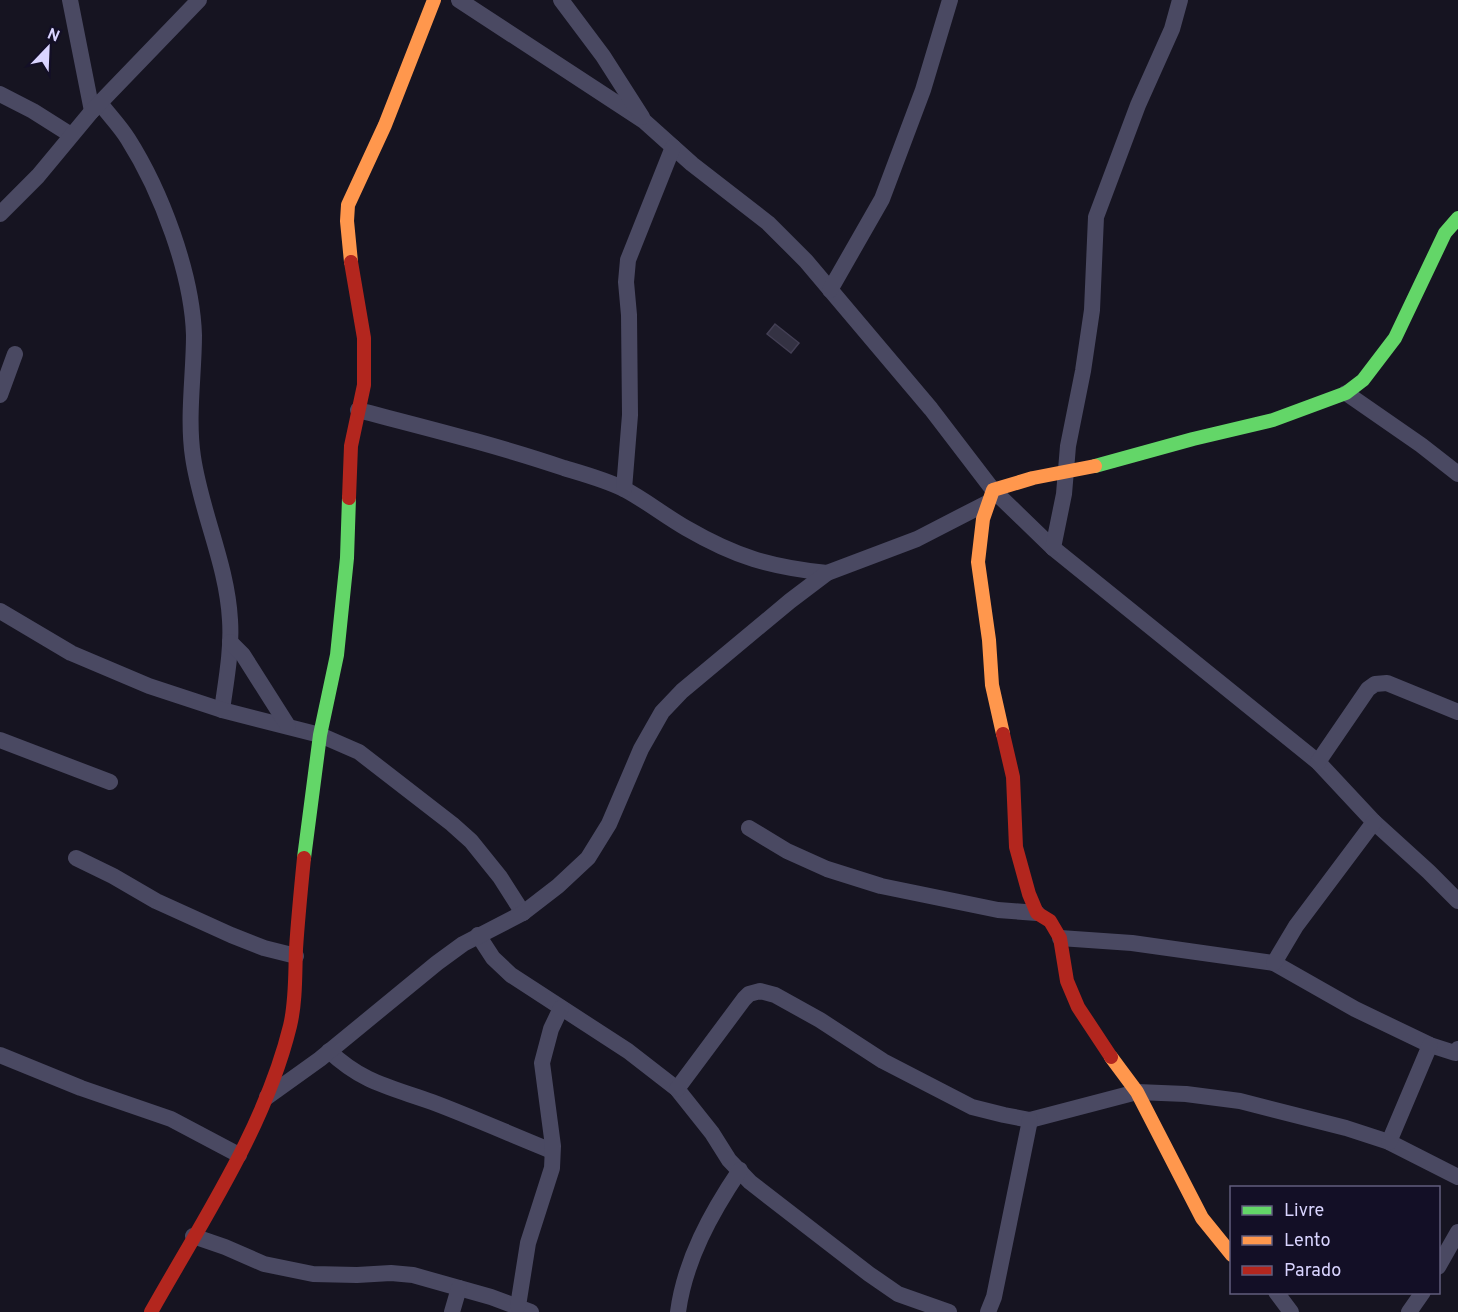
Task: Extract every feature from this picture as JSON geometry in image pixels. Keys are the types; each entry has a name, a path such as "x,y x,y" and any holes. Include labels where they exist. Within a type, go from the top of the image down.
{"street":[{"path":"70,0 96,107 127,137 147,172 169,225 192,303 194,371 190,440 202,500 224,578 230,618 230,642 222,710"},
{"path":"0,214 38,176 96,107 199,0"},
{"path":"151,1312 239,1155 267,1097 290,1025 304,851 320,735 337,655 347,558 351,446 364,386 364,339 354,286 347,221 348,205 385,124 434,0"},
{"path":"459,0 644,121 768,223 806,261 931,409 990,497 1318,762 1374,822 1458,901"},
{"path":"561,0 603,56 644,121"},
{"path":"830,290 882,199 923,90 950,0"},
{"path":"1053,549 1064,494 1068,446 1092,310 1096,217 1138,105 1172,29 1180,0"},
{"path":"0,94 71,135"},
{"path":"624,489 630,415 630,336 626,282 628,260 673,147"},
{"path":"267,1097 329,1051 429,969 478,935 523,913 558,886 588,858 609,824 641,749 662,712 682,691 827,573 917,539 990,497 1033,478 1065,473 1273,420 1346,393 1363,380 1395,338 1445,233 1458,218"},
{"path":"0,395 15,354"},
{"path":"1346,393 1421,445 1458,474"},
{"path":"358,410 527,455 624,489 717,546 742,557 782,568 827,573"},
{"path":"990,497 978,562 989,640 992,685 1013,777 1016,847 1029,894 1037,913"},
{"path":"782,568 791,587 790,601"},
{"path":"1,613 71,653 149,686 222,710 320,735 359,752 452,824 471,842 486,859 523,913"},
{"path":"230,642 243,655 288,726"},
{"path":"1318,762 1368,689 1375,684 1387,683 1458,712"},
{"path":"0,740 110,782"},
{"path":"1274,963 1296,926 1374,822"},
{"path":"749,828 827,869 881,886 998,910 1037,913 1050,921 1060,938 1067,981 1078,1006 1098,1039 1137,1092 1202,1218 1230,1253"},
{"path":"76,858 113,876 156,902 264,948 296,956"},
{"path":"478,935 493,958 511,975 628,1051 676,1089 712,1133 729,1160 758,1188 898,1294 949,1312"},
{"path":"1060,938 1132,943 1274,963 1355,1009 1430,1045 1450,1053 1455,1053 1458,1049"},
{"path":"676,1089 744,999 749,994 760,991 775,995 820,1020 882,1061 972,1107 1030,1120 1137,1092 1186,1094 1240,1101 1346,1128 1389,1142 1458,1177"},
{"path":"193,1236 264,1264 313,1274 413,1275 525,1309 528,1243 552,1168 542,1063 550,1029 561,1008"},
{"path":"1389,1142 1430,1045"},
{"path":"329,1051 343,1064 395,1091 431,1102 552,1151"},
{"path":"0,1055 81,1088 171,1119 239,1155"},
{"path":"988,1312 994,1298 1030,1120"},
{"path":"678,1312 686,1278 702,1234 715,1208 740,1170"},
{"path":"1440,1264 1458,1232"},
{"path":"452,1312 459,1288"},
{"path":"1277,1294 1291,1312"},
{"path":"1408,1312 1422,1294"}],"building":[{"path":"775,324 799,343 791,353 767,334"}],"traffic: fast":[{"path":"1095,466 1273,420 1346,393 1363,380 1395,338 1445,233 1458,218"},
{"path":"304,858 320,735 337,655 347,558 349,498"}],"traffic: slow":[{"path":"351,262 347,221 348,205 385,125 434,0"},
{"path":"1003,734 992,685 989,640 978,562 983,519 993,490 1033,478 1095,466"},
{"path":"1111,1057 1137,1092 1202,1218 1230,1253"}],"traffic: jam":[{"path":"349,498 351,446 364,385 364,338 351,262"},
{"path":"1003,734 1013,777 1016,847 1029,894 1037,913 1050,921 1060,938 1067,981 1078,1007 1111,1057"},
{"path":"151,1312 230,1173 265,1101 279,1064 293,1007 304,858"}]}
